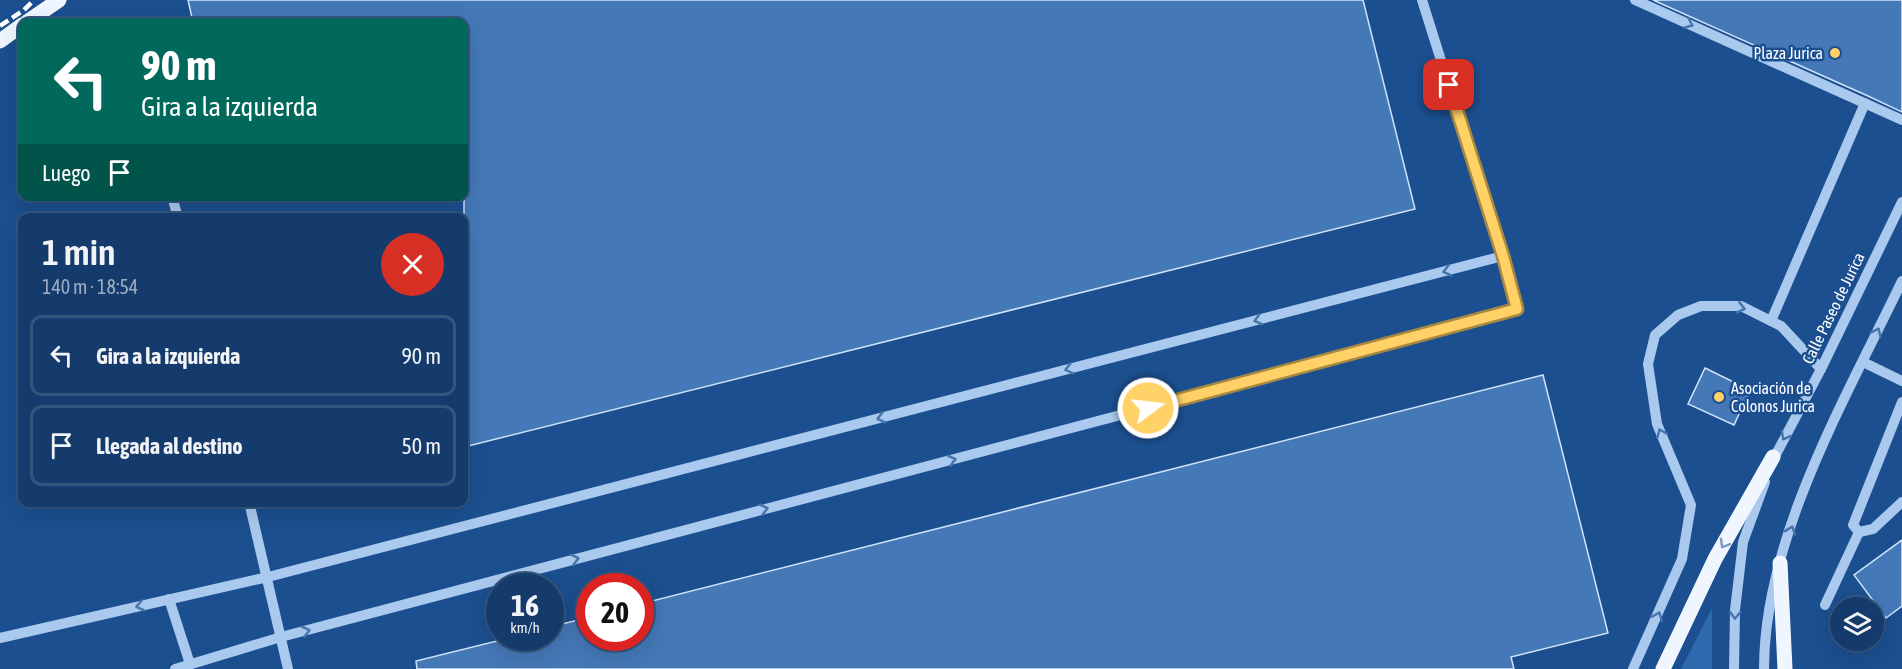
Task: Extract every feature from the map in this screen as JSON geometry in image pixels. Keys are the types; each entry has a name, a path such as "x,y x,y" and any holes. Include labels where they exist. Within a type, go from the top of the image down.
{"main road":[{"path":"33,18 59,0"},
{"path":"0,41 18,28"},
{"path":"1663,669 1715,559 1773,457"},
{"path":"1780,563 1785,669"}],"street":[{"path":"175,669 281,637 1514,311 1518,305 1422,0"},
{"path":"1635,0 1902,120"},
{"path":"1771,321 1865,104"},
{"name":"Calle Paseo de Jurica","path":"1734,669 1735,610 1743,542 1773,457 1821,369 1902,202"},
{"path":"0,638 268,577 1503,256"},
{"path":"1764,669 1764,639 1780,563 1810,473 1902,281"},
{"path":"1634,669 1682,559 1691,505 1657,424 1648,363 1655,335 1678,315 1701,306 1741,306 1781,326 1821,369"},
{"path":"1863,362 1902,381"},
{"path":"1859,532 1852,525 1902,402"},
{"path":"1859,532 1873,529 1902,502"},
{"path":"250,507 288,669"},
{"path":"1825,605 1859,532"},
{"path":"169,599 190,664"}],"shaded area":[{"path":"1712,608 1712,669 1681,669"}],"building":[{"path":"188,0 1363,0 1415,209 468,446 468,213 464,213 464,201 468,201 468,18 192,18"},
{"name":"Plaza Jurica","path":"1653,0 1902,0 1902,112 1868,96"},
{"name":"Asociación de Colonos Jurica","path":"1705,368 1750,390 1734,425 1688,404"},
{"path":"1543,375 1608,633 1511,657 1514,669 417,669 416,661 486,644 486,651 564,651 564,624 576,620 576,651 654,651 654,600"},
{"path":"1902,540 1902,606 1886,618 1884,597 1870,597 1854,575"}],"railway":[{"path":"0,26 24,10 34,0"}],"place":[{"name":"Plaza Jurica","path":"1835,53"},
{"name":"Asociación de Colonos Jurica","path":"1719,397"}],"route":[{"path":"1148,408 1517,309 1518,305 1449,85"}]}
